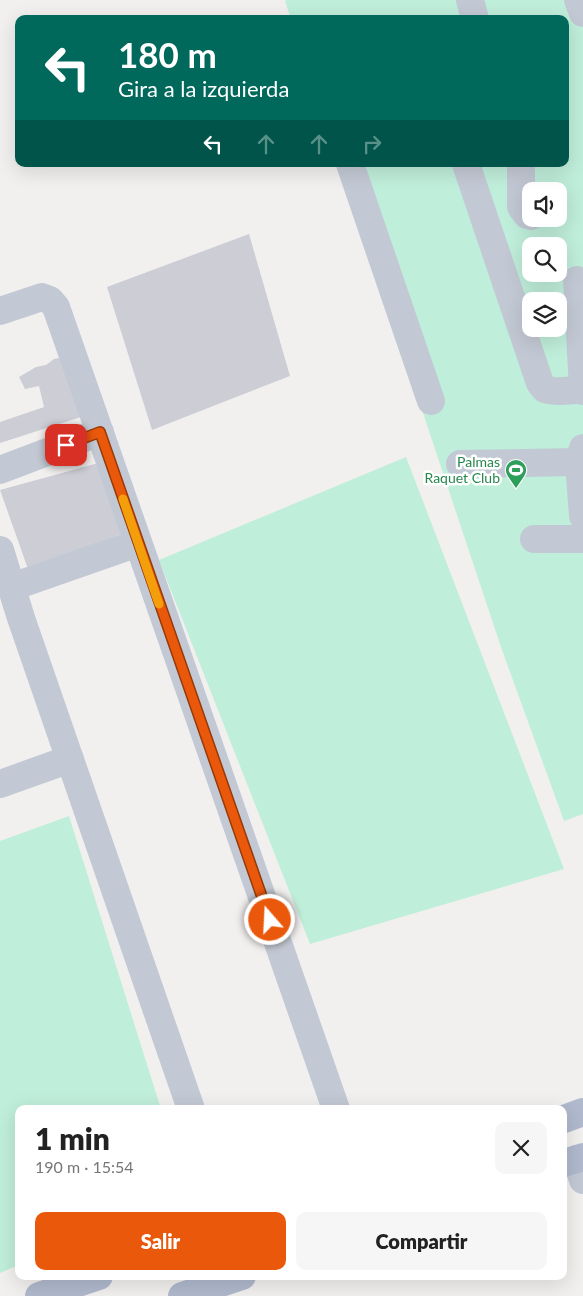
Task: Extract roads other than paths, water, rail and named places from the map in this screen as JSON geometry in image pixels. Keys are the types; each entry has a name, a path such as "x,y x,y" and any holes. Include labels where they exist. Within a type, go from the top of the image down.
{"main road":[{"path":"567,1118 583,1112"},
{"path":"39,1296 87,1280"},
{"path":"182,1296 230,1280"}],"street":[{"path":"470,0 474,15"},
{"path":"578,0 583,13"},
{"path":"351,167 431,401"},
{"path":"467,167 540,383 549,390 583,390 576,280"},
{"path":"521,167 522,207"},
{"path":"0,311 42,297 50,300 56,307 335,1105"},
{"path":"0,470 100,432"},
{"path":"460,464 581,455 583,516"},
{"path":"534,539 583,539"},
{"path":"12,588 138,543"},
{"path":"0,550 12,588 10,622 70,759 190,1105"},
{"path":"0,784 70,759"}],"place":[{"name":"Palmas Raquet Club","path":"516,489"}]}
